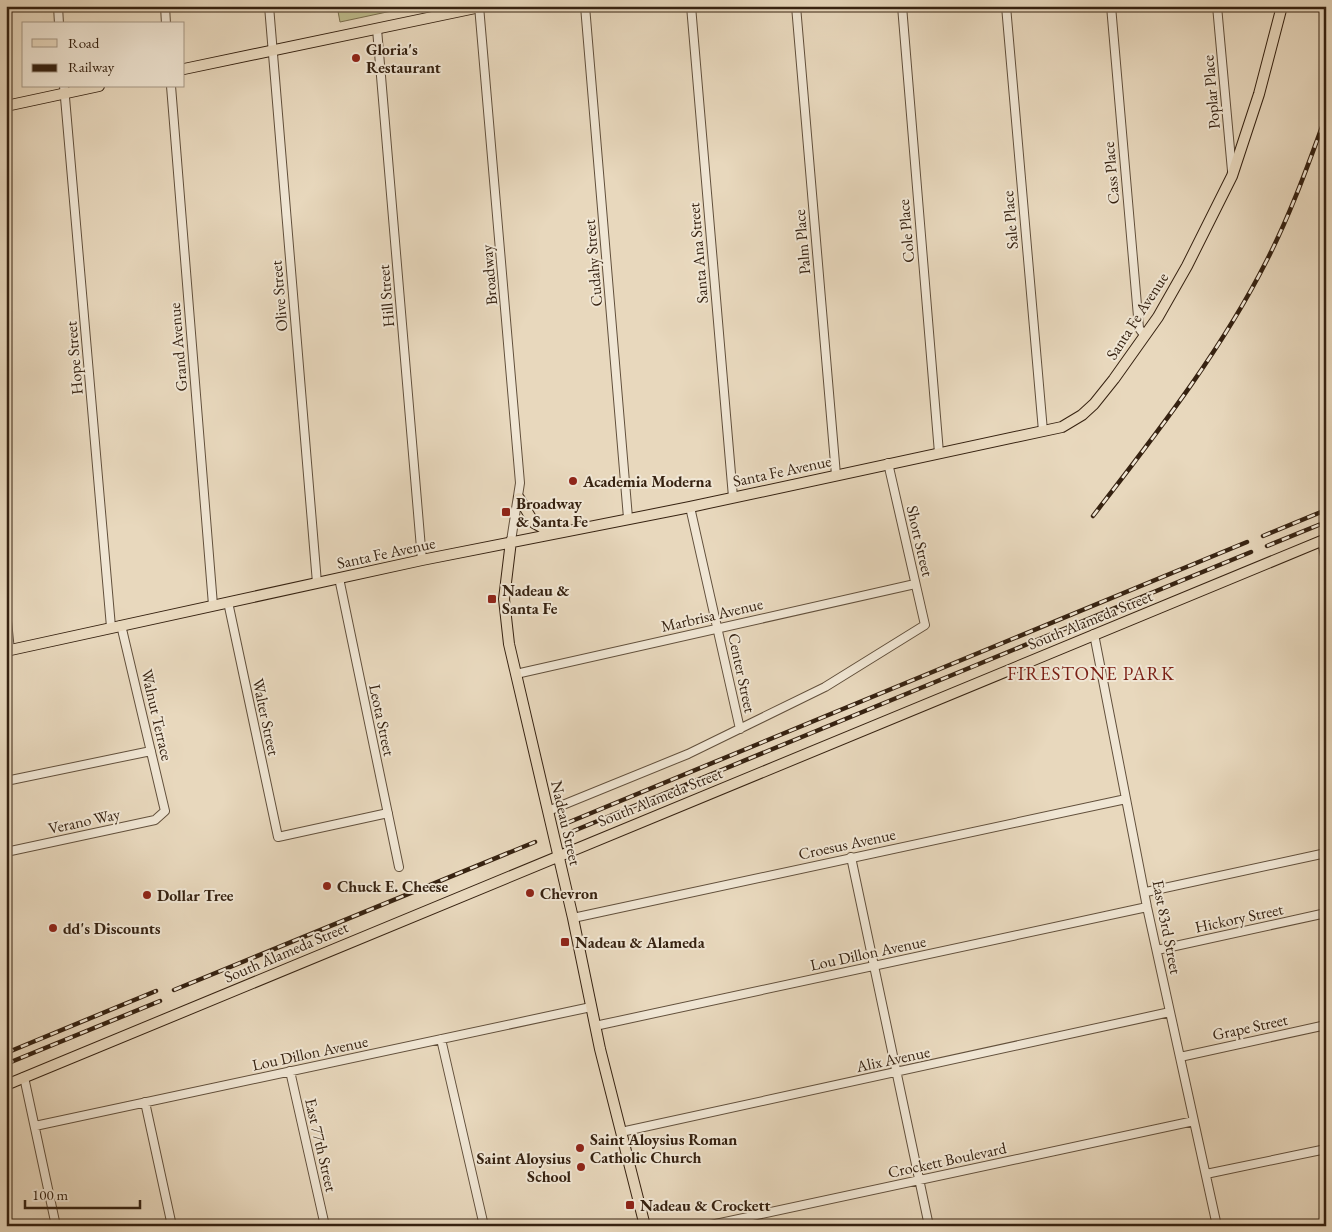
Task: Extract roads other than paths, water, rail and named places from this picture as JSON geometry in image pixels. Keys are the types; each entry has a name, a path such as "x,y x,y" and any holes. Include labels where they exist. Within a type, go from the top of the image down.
{"main road":[{"name":"Santa Fe Avenue","path":"8,651 511,541 690,507 1062,426 1082,415 1094,404 1158,317 1182,274 1232,176 1264,77 1282,6"},
{"path":"185,69 482,7"},
{"path":"6,106 65,90 82,88"},
{"path":"519,498 534,523 552,533"},
{"name":"South Alameda Street","path":"6,1085 558,855 1324,540"},
{"name":"Nadeau Street","path":"511,541 504,599 516,674 573,918 595,1026 645,1226"}],"street":[{"path":"58,6 59,22"},
{"path":"165,6 166,22"},
{"name":"Olive Street","path":"269,6 317,583"},
{"name":"Cudahy Street","path":"585,6 628,518"},
{"name":"Santa Ana Street","path":"691,6 733,497"},
{"name":"Palm Place","path":"796,6 836,475"},
{"name":"Cole Place","path":"902,6 939,453"},
{"name":"Sale Place","path":"1006,6 1043,431"},
{"name":"Cass Place","path":"1111,6 1139,328 1144,335"},
{"name":"Poplar Place","path":"1217,6 1232,176"},
{"name":"Broadway","path":"482,7 520,482 511,541"},
{"name":"Hill Street","path":"377,29 422,560"},
{"name":"Grand Avenue","path":"171,88 213,605"},
{"name":"Hope Street","path":"65,90 116,626"},
{"name":"Short Street","path":"888,463 925,625"},
{"name":"Center Street","path":"690,507 719,628 740,729"},
{"path":"1324,540 1326,561"},
{"name":"Leota Street","path":"339,578 399,867"},
{"name":"Marbrisa Avenue","path":"516,674 915,584"},
{"name":"Walter Street","path":"228,602 278,837 388,813"},
{"path":"6,611 8,651"},
{"name":"South Alameda Street","path":"548,811 688,754 740,729 825,687 925,625"},
{"name":"Walnut Terrace","path":"116,626 151,751 165,811"},
{"name":"East 83rd Street","path":"1094,634 1146,892 1147,907 1217,1226"},
{"path":"6,781 151,751"},
{"name":"Croesus Avenue","path":"573,918 1126,799"},
{"name":"Verano Way","path":"6,852 155,820 165,811"},
{"path":"1146,892 1326,852"},
{"path":"851,857 930,1226"},
{"name":"Lou Dillon Avenue","path":"595,1026 1147,907"},
{"name":"Hickory Street","path":"1157,950 1326,913"},
{"name":"Lou Dillon Avenue","path":"35,1126 591,1007"},
{"name":"Alix Avenue","path":"621,1132 1170,1012"},
{"name":"Grape Street","path":"1180,1057 1326,1025"},
{"path":"441,1039 484,1226"},
{"name":"East 77th Street","path":"290,1071 325,1226"},
{"path":"24,1077 56,1226"},
{"path":"145,1102 172,1226"},
{"name":"Crockett Boulevard","path":"706,1226 1194,1121"},
{"path":"1206,1174 1326,1149"}],"railway":[{"path":"1093,516 1186,392 1229,328 1249,294 1284,225 1326,116"},
{"path":"1263,536 1326,510"},
{"path":"1267,546 1326,522"},
{"path":"567,823 1247,542"},
{"path":"571,832 1251,552"},
{"path":"174,990 535,842"},
{"path":"6,1053 156,991"},
{"path":"6,1064 160,1001"}],"place":[{"name":"Gloria's Restaurant","path":"356,58"},
{"name":"Academia Moderna","path":"573,481"},
{"name":"Broadway & Santa Fe","path":"506,512"},
{"name":"Nadeau & Santa Fe","path":"492,599"},
{"name":"Chuck E. Cheese","path":"327,886"},
{"name":"Chevron","path":"530,893"},
{"name":"Dollar Tree","path":"147,895"},
{"name":"dd's Discounts","path":"53,928"},
{"name":"Nadeau & Alameda","path":"565,942"},
{"name":"Saint Aloysius Roman Catholic Church","path":"580,1148"},
{"name":"Saint Aloysius School","path":"581,1167"},
{"name":"Nadeau & Crockett","path":"630,1205"}],"district":[{"name":"FIRESTONE PARK","path":"1091,673"}]}
